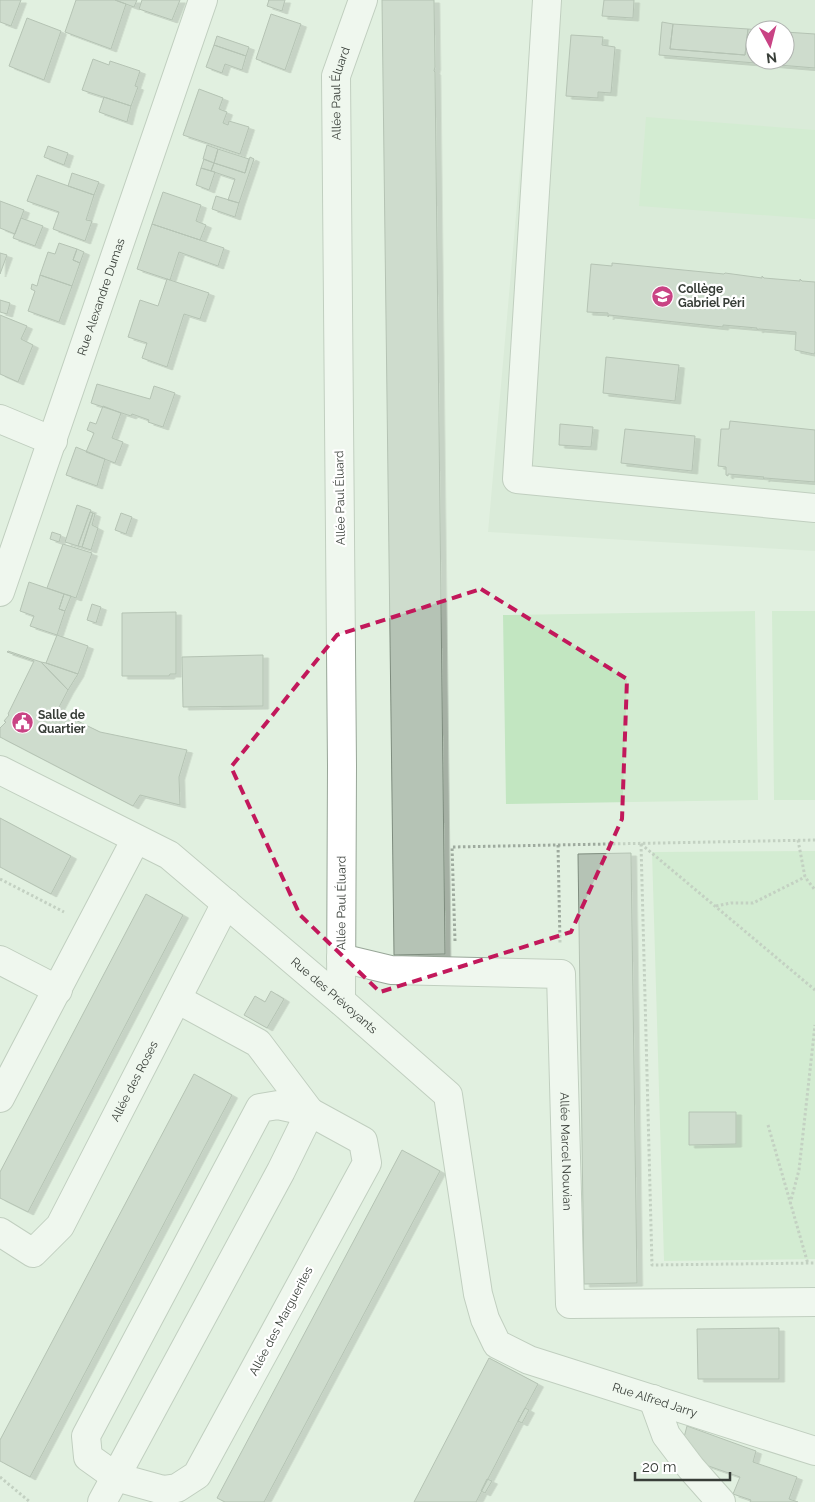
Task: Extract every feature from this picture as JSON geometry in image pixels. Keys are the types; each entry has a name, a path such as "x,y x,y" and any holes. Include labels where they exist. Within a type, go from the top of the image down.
{"street":[{"name":"Rue Alexandre Dumas","path":"0,592 203,0"},
{"name":"Allée Paul Éluard","path":"341,1001 342,756 336,76 363,0"},
{"path":"547,0 517,479 815,508"},
{"path":"0,419 53,441"},
{"name":"Rue des Prévoyants","path":"0,770 169,855 448,1095 478,1294 485,1319 497,1344"},
{"path":"0,1098 9,1058 58,990 136,839"},
{"name":"Allée des Roses","path":"0,1232 33,1253 60,1226 226,903"},
{"path":"341,958 391,970 561,974"},
{"path":"0,960 58,990"},
{"name":"Allée Marcel Nouvian","path":"561,974 570,1304 815,1302"},
{"name":"Allée des Marguerites","path":"177,999 258,1043 310,1112"},
{"name":"Allée des Marguerites","path":"278,1105 310,1112 363,1141 366,1163 197,1475 177,1488 163,1490 116,1477 88,1457 86,1436 260,1108 278,1105"},
{"path":"102,1502 281,1171 310,1112"},
{"name":"Rue Alfred Jarry","path":"497,1344 529,1360 815,1450"},
{"path":"653,1399 666,1435 691,1468 721,1502"}],"path":[{"path":"798,840 805,877 815,890"},
{"path":"456,971 452,847 815,840"},
{"path":"641,844 815,990"},
{"path":"641,844 652,1265 815,1264"},
{"path":"558,845 561,974"},
{"path":"716,906 731,902 753,903 805,877"},
{"path":"0,879 91,926"},
{"path":"790,1204 799,1170 815,1025"},
{"path":"768,1125 808,1264"},
{"path":"0,1477 30,1502"}],"highlighted area":[{"path":"481,589 627,679 622,819 571,932 380,992 300,915 231,767 337,635"}],"shaded area":[{"name":"Collège Gabriel Péri","path":"535,0 815,0 815,551 488,532"}],"green space":[{"path":"646,117 815,130 815,219 639,206"},
{"path":"755,611 758,800 506,804 503,615"},
{"path":"772,611 815,611 815,800 774,800"},
{"path":"815,851 815,1259 664,1261 652,852"}],"building":[{"path":"0,0 21,0 11,26 0,22"},
{"path":"76,0 115,0 126,4 111,49 65,32"},
{"path":"115,0 137,0 134,7"},
{"path":"142,0 180,0 172,20 139,9"},
{"path":"269,0 285,0 282,11 267,6"},
{"path":"382,0 434,0 445,954 394,955"},
{"path":"604,0 634,0 633,18 602,16"},
{"path":"271,14 301,24 285,70 256,59"},
{"path":"27,18 61,31 44,80 9,66"},
{"path":"662,22 673,24 670,49 745,55 745,62 659,55"},
{"path":"673,24 745,29 745,55 670,49"},
{"path":"795,33 815,34 815,68 795,66"},
{"path":"571,35 603,37 602,45 615,47 611,93 598,92 598,98 566,96"},
{"path":"217,36 249,47 246,56 214,45"},
{"path":"214,45 246,56 242,70 225,64 222,73 206,67"},
{"path":"93,59 109,65 110,61 140,71 135,86 138,87 131,106 82,90"},
{"path":"199,89 223,98 219,109 227,112 223,123 228,125 229,121 249,127 240,154 183,135"},
{"path":"104,97 131,106 127,122 99,112"},
{"path":"207,145 218,149 214,163 203,159"},
{"path":"48,146 68,153 64,165 44,157"},
{"path":"218,149 249,159 245,173 214,163"},
{"path":"250,157 254,159 239,203 228,200 235,179 211,171 214,163 245,173"},
{"path":"204,159 214,163 211,171 201,168"},
{"path":"201,168 215,172 209,190 196,185"},
{"path":"72,173 99,182 94,195 68,186"},
{"path":"37,175 94,195 86,220 92,221 85,241 53,229 59,212 27,201"},
{"path":"163,192 201,205 196,221 206,225 200,240 152,224"},
{"path":"216,196 239,203 235,217 212,209"},
{"path":"0,201 24,210 15,234 0,228"},
{"path":"21,218 43,226 35,246 13,238"},
{"path":"152,224 224,248 218,266 179,252 170,280 137,269"},
{"path":"59,243 77,249 73,260 80,263 72,286 40,275 48,252 55,254"},
{"path":"77,249 84,252 80,263 73,260"},
{"path":"0,253 7,255 0,274"},
{"path":"612,263 762,278 762,276 764,278 800,281 800,279 802,281 815,282 815,352 814,354 795,350 796,332 757,330 757,328 723,325 723,327 609,315 608,317 608,313 587,312 591,264 612,266"},
{"path":"40,275 72,286 59,322 28,311 35,291 31,289 32,284 37,286"},
{"path":"167,279 209,293 200,319 184,314 167,367 142,358 147,343 128,337 140,300 158,306"},
{"path":"0,300 10,303 7,314 0,312"},
{"path":"0,315 27,326 21,339 33,345 18,382 0,374"},
{"path":"606,357 679,365 675,401 603,393"},
{"path":"97,384 150,399 154,386 175,393 163,427 132,414 131,416 91,403"},
{"path":"103,406 121,413 112,438 123,442 115,463 86,452 94,433 87,430 90,422 96,424"},
{"path":"730,421 815,430 815,482 726,475 726,467 718,466 721,429 729,429"},
{"path":"560,424 593,427 591,447 559,445"},
{"path":"625,429 695,436 692,471 621,463"},
{"path":"76,447 105,459 97,486 66,475"},
{"path":"77,505 91,510 78,546 65,542"},
{"path":"90,512 93,513 82,547 78,546"},
{"path":"93,513 95,514 92,525 98,528 91,550 82,547"},
{"path":"121,513 132,517 126,534 115,530"},
{"path":"52,532 61,535 59,542 50,539"},
{"path":"63,544 92,553 76,598 47,588"},
{"path":"29,582 64,594 59,609 65,611 57,635 30,626 34,616 20,611"},
{"path":"64,594 71,596 65,611 59,609"},
{"path":"92,604 101,607 96,623 87,620"},
{"path":"176,612 176,674 170,674 169,676 122,676 122,613"},
{"path":"57,635 88,646 78,674 46,663"},
{"path":"8,651 41,662 68,690 57,711 100,732 187,750 179,777 180,805 140,795 133,806 0,737 0,728 6,722 4,721 9,715 34,661"},
{"path":"263,655 263,706 183,707 182,657"},
{"path":"41,662 78,674 68,690"},
{"path":"0,818 71,856 51,894 0,867"},
{"path":"631,853 637,1283 584,1284 578,854"},
{"path":"146,894 183,915 28,1212 0,1198 0,1172"},
{"path":"271,991 284,999 267,1028 244,1015 255,996 265,1002"},
{"path":"194,1074 232,1095 30,1477 0,1461 0,1440"},
{"path":"689,1112 736,1112 736,1144 689,1145"},
{"path":"402,1150 440,1171 264,1502 225,1502 217,1498"},
{"path":"779,1328 779,1379 698,1379 697,1329"},
{"path":"489,1358 538,1384 476,1502 414,1502"},
{"path":"525,1408 529,1410 522,1423 518,1421"},
{"path":"687,1426 756,1451 753,1462 797,1477 789,1499 798,1502 750,1502 751,1500 733,1494 740,1477 700,1463 683,1441"},
{"path":"487,1479 492,1481 485,1493 481,1491"}],"place":[{"name":"Collège Gabriel Péri","path":"662,296"},
{"name":"Salle de Quartier","path":"22,722"}]}
